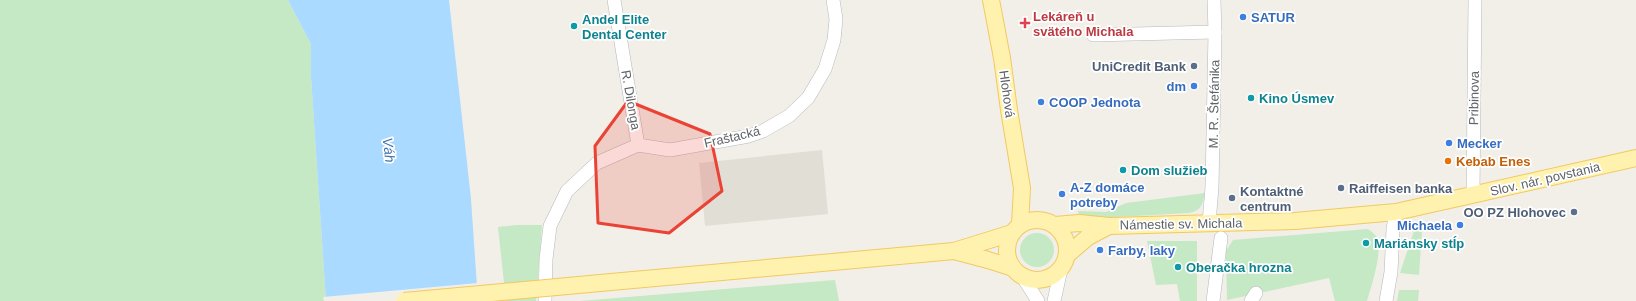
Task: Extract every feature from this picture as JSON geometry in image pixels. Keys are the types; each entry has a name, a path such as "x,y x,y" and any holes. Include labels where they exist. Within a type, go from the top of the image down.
{"main road":[{"name":"Hlohová","path":"991,0 1002,58 1022,188 1016,229"},
{"name":"Slov. nár. povstania","path":"1454,200 1636,158"},
{"name":"Hlohová","path":"1022,188 1048,222"},
{"name":"Námestie sv. Michala","path":"1048,222 1109,226 1295,221 1396,212 1454,200"},
{"path":"404,301 954,251 1016,229 1028,221 1048,222 1066,238 1067,255 1060,269 1055,275 1039,280 988,260 954,251"},
{"name":"Námestie sv. Michala","path":"1067,255 1088,237 1109,226"},
{"path":"1016,229 1008,240 1007,252 1009,261 1017,272"}],"street":[{"name":"R. Dilonga","path":"545,301 546,259 550,226 567,191 597,163 638,145 614,0"},
{"name":"Fraštacká","path":"638,145 670,150 749,136 763,131 789,116 799,108 825,69 834,40 836,19 833,0"},
{"name":"M. R. Štefánika","path":"1209,223 1212,187 1215,32 1214,0"},
{"name":"Pribinova","path":"1473,195 1475,0"},
{"path":"1093,35 1215,32"},
{"path":"1386,301 1391,272 1393,229 1396,212"},
{"name":"Námestie sv. Michala","path":"1213,301 1221,238"},
{"path":"1054,301 1060,269"},
{"path":"1017,272 1038,301"}],"highlighted area":[{"path":"628,101 710,134 722,191 669,233 598,223 595,146"}],"shaded area":[{"path":"822,150 828,214 705,226 699,163"}],"green space":[{"path":"0,0 288,0 311,44 311,77 326,301 0,301"},
{"path":"1205,193 1199,209 1189,213 1080,219 1078,211 1106,212 1126,203"},
{"path":"542,225 536,301 506,301 498,227"},
{"path":"1368,229 1377,237 1379,247 1376,271 1367,301 1335,301 1329,278 1227,300 1226,251 1233,240"},
{"path":"1414,231 1422,231 1419,275 1400,273"},
{"path":"1040,233 1047,235 1052,240 1054,250 1052,260 1047,265 1034,267 1027,265 1022,260 1020,247 1022,240 1027,235"},
{"path":"1147,241 1197,241 1197,301 1180,301 1177,284 1156,285"},
{"path":"835,280 839,301 580,301"},
{"path":"1399,290 1419,290 1418,301 1397,301"}],"water":[{"name":"Váh","path":"288,0 449,0 471,199 478,301 326,301 311,77 311,44"}],"pier":[{"path":"478,283 480,301 324,301 323,297"}],"place":[{"name":"SATUR","path":"1243,17"},
{"name":"Lekáreň u svätého Michala","path":"1025,23"},
{"name":"Andel Elite Dental Center","path":"574,26"},
{"name":"UniCredit Bank","path":"1194,66"},
{"name":"dm","path":"1194,86"},
{"name":"Kino Úsmev","path":"1251,98"},
{"name":"COOP Jednota","path":"1041,102"},
{"name":"Mecker","path":"1449,143"},
{"name":"Kebab Enes","path":"1448,161"},
{"name":"Dom služieb","path":"1123,170"},
{"name":"Raiffeisen banka","path":"1341,188"},
{"name":"A-Z domáce potreby","path":"1062,194"},
{"name":"Kontaktné centrum","path":"1232,198"},
{"name":"OO PZ Hlohovec","path":"1574,212"},
{"name":"Michaela","path":"1460,225"},
{"name":"Mariánsky stĺp","path":"1366,243"},
{"name":"Farby, laky","path":"1100,250"},
{"name":"Oberačka hrozna","path":"1178,267"}]}
